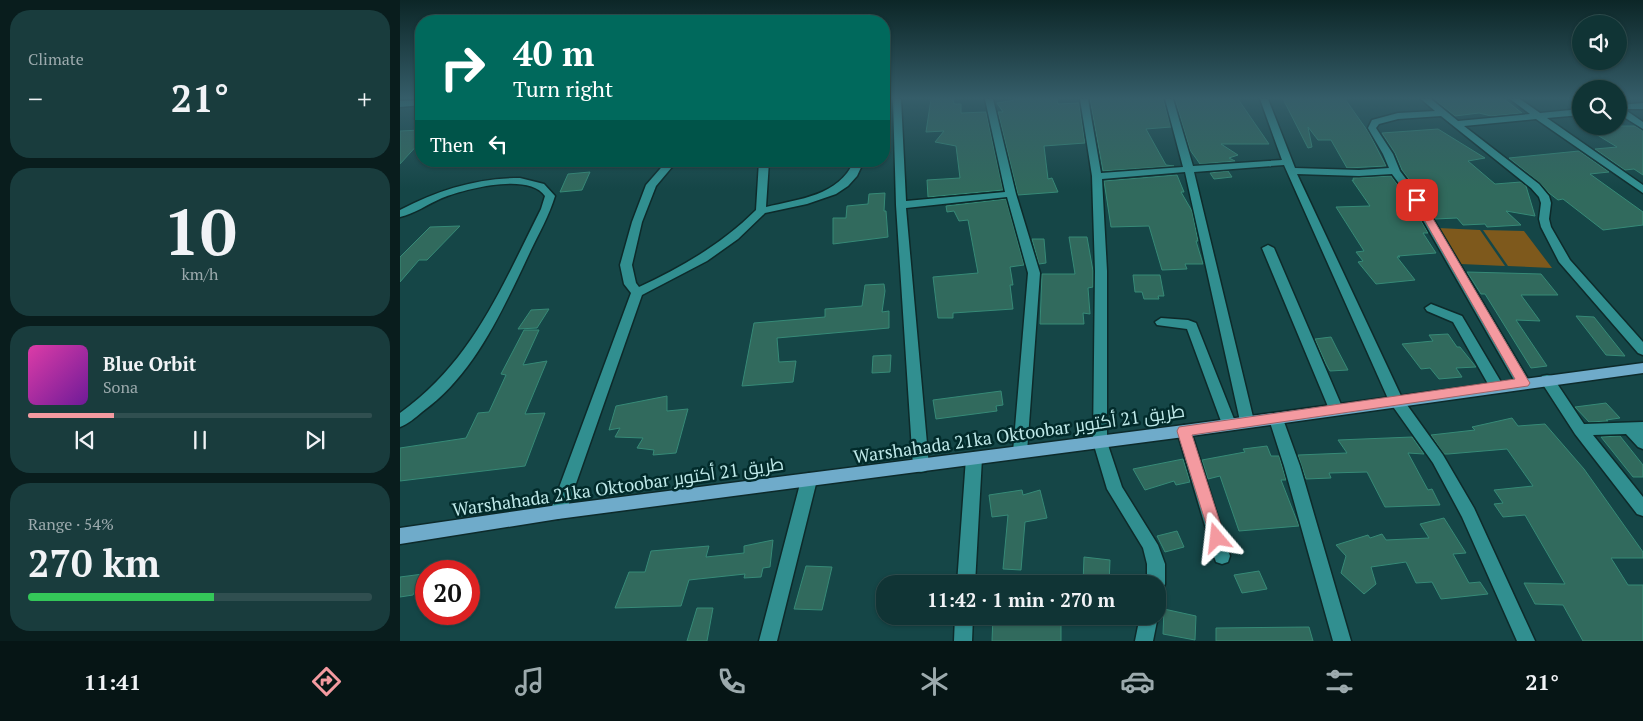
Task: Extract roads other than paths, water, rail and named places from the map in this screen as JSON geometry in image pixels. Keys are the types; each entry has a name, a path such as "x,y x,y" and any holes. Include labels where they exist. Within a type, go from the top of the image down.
{"main road":[{"name":"Warshahada 21ka Oktoobar طريق 21 أكتوبر","path":"400,536 558,512 921,466 1247,421 1276,419 1336,409 1643,368"}],"street":[{"path":"898,129 901,205 921,466"},
{"path":"996,129 1011,194 1034,273 1020,452"},
{"path":"1089,129 1097,176 1101,271 1100,442 1112,472 1115,488 1150,545 1156,564 1156,575"},
{"path":"1178,129 1189,168 1247,421"},
{"path":"1275,129 1289,167 1396,401 1438,459 1468,513 1526,641"},
{"path":"1373,129 1388,154 1395,171 1417,200 1524,383"},
{"path":"1462,129 1535,186 1544,196 1546,203 1544,219 1546,227 1565,262 1643,350"},
{"path":"1556,129 1643,190"},
{"path":"637,293 630,284 626,265 651,186 667,167"},
{"path":"761,211 760,186 763,167"},
{"path":"558,512 637,293 660,283 728,243 761,211 821,196 839,189 847,183 856,167"},
{"path":"1097,176 1189,168 1289,167 1359,173 1395,171"},
{"path":"400,214 455,190 487,184 513,182 538,184 544,187 550,196 546,209 484,330 456,371 434,396 400,421"},
{"path":"901,205 1011,194"},
{"path":"1268,248 1336,409"},
{"path":"1431,308 1458,319 1496,387"},
{"path":"1161,322 1192,326 1228,424"},
{"path":"1547,380 1580,430 1643,509"},
{"path":"1276,419 1292,466 1342,641"},
{"path":"1580,430 1637,429 1643,443"},
{"path":"1184,431 1222,556"},
{"path":"967,575 974,458"},
{"path":"768,641 809,480"},
{"path":"963,641 964,625"},
{"path":"1144,641 1147,625"}]}
